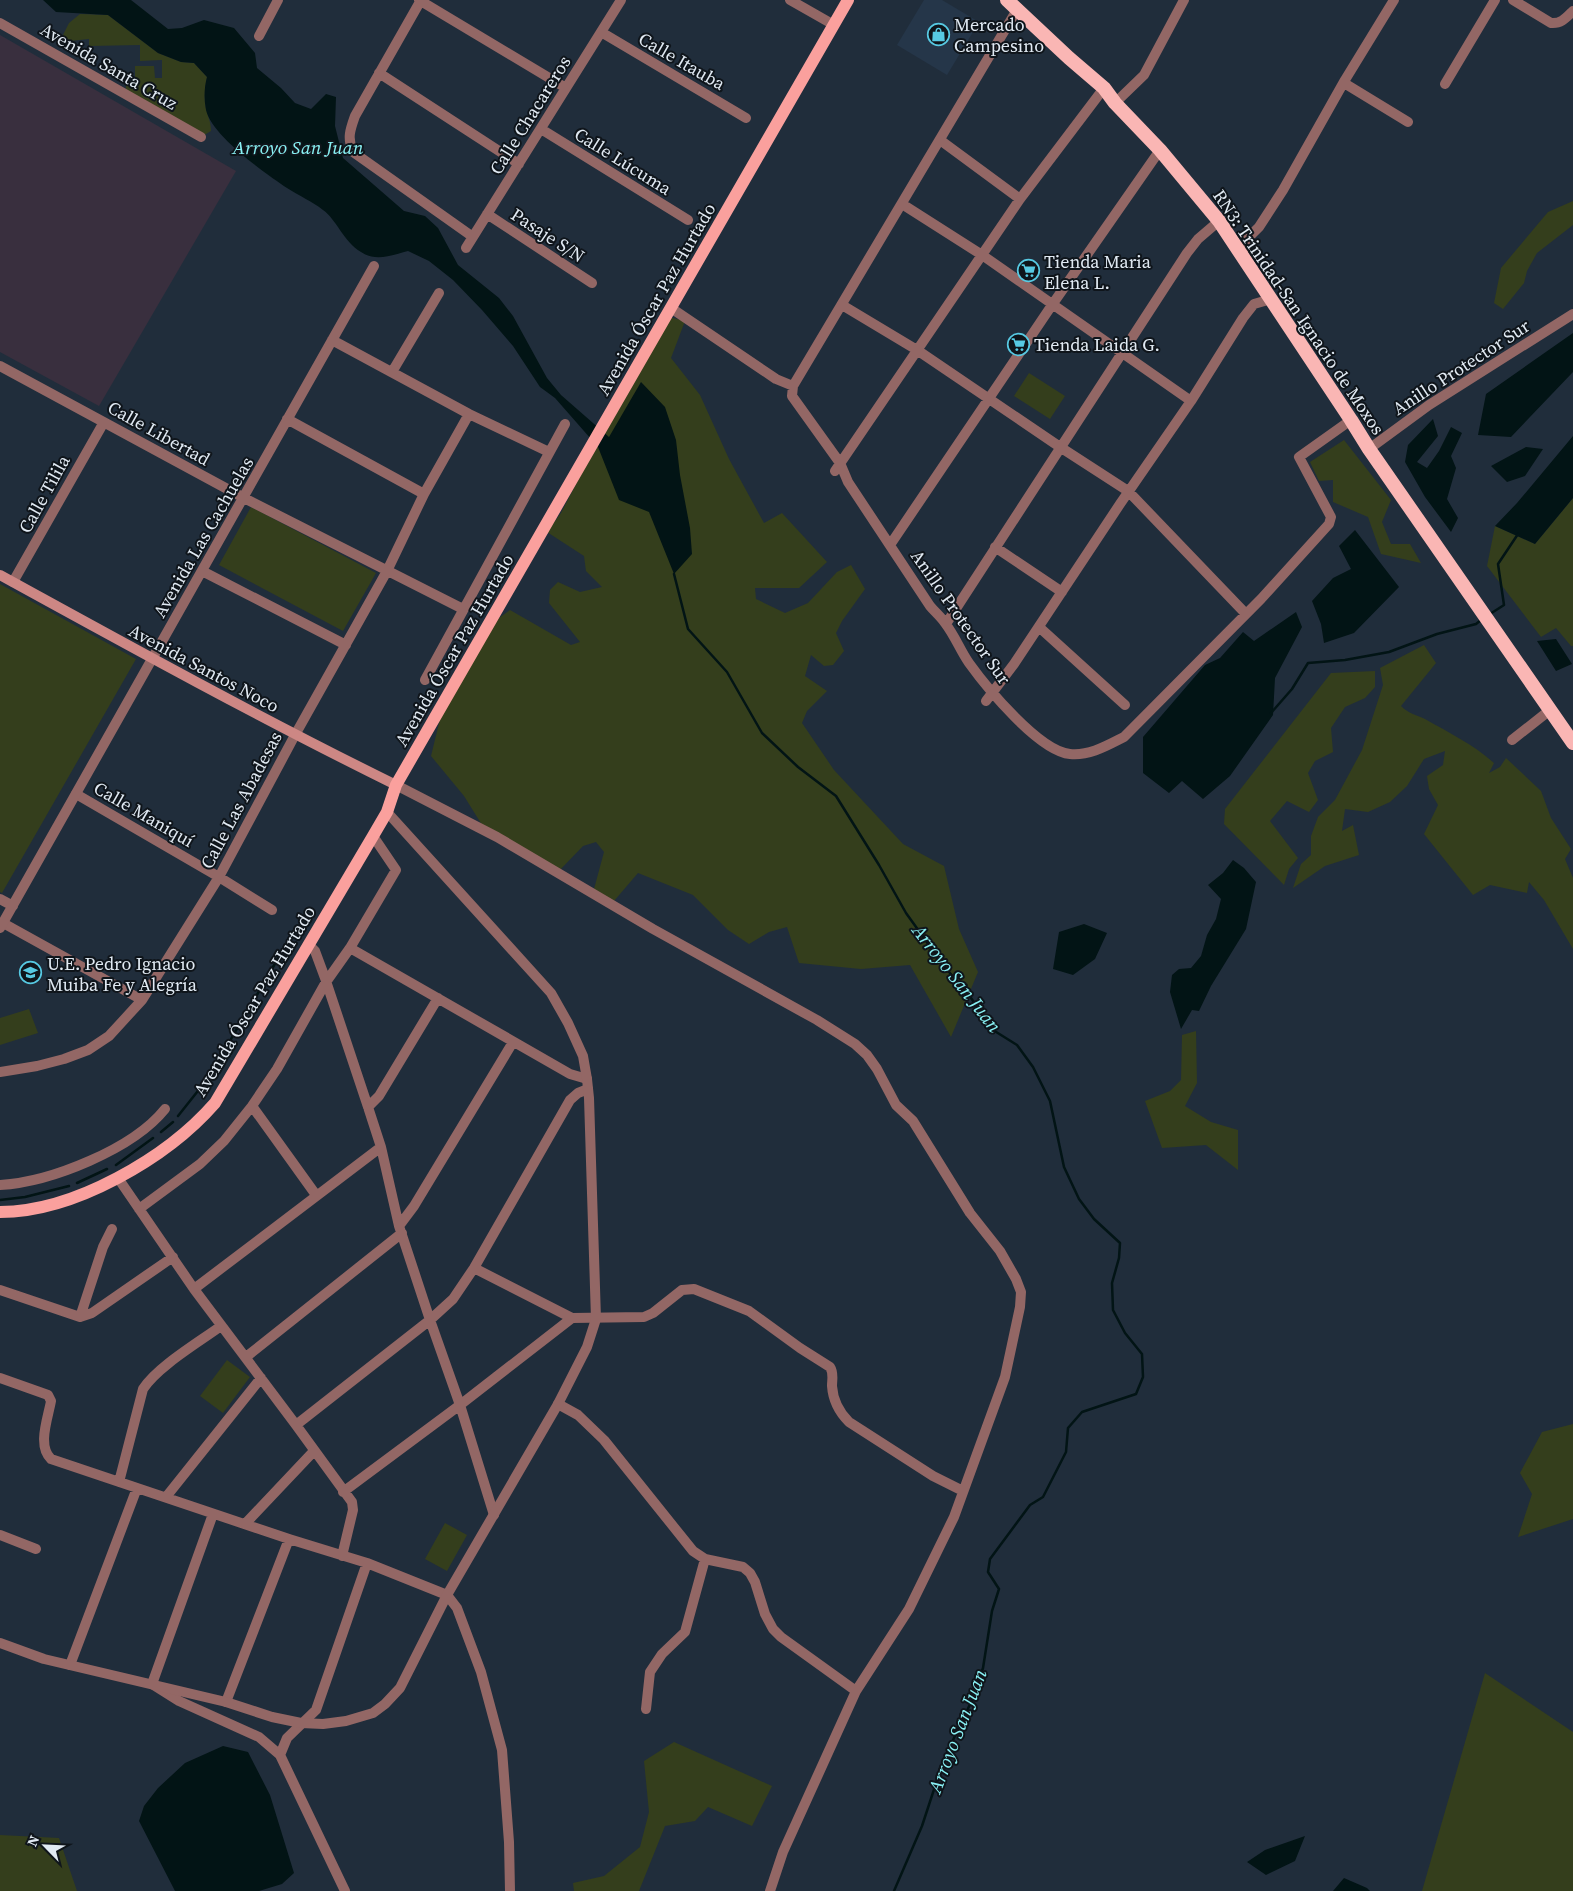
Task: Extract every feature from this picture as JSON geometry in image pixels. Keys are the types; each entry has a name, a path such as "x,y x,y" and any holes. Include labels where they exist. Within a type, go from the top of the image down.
{"highway":[{"name":"RN3: Trinidad-San Ignacio de Moxos","path":"1013,4 1069,58 1104,88 1115,103 1160,150 1219,221 1369,449 1550,710"},
{"path":"1550,710 1573,743"}],"main road":[{"name":"Avenida Óscar Paz Hurtado","path":"0,1212 14,1212 56,1204 118,1178 187,1132 201,1120 215,1103 312,948 387,812 396,785 848,0"},
{"name":"Avenida Santos Noco","path":"0,575 295,735 396,785"}],"street":[{"path":"259,36 278,0"},
{"path":"473,237 353,152 349,134 355,116 420,0 566,88"},
{"name":"Calle Chacareros","path":"466,248 621,0"},
{"path":"790,0 834,25"},
{"path":"1115,103 1144,75 1184,0"},
{"path":"1242,255 1248,238 1259,227 1278,199 1394,0"},
{"path":"1445,84 1495,0"},
{"path":"1513,0 1551,22 1557,23 1562,21 1573,12"},
{"path":"671,308 776,379 792,386 940,140 1013,4"},
{"name":"Avenida Santa Cruz","path":"0,23 201,137"},
{"name":"Calle Itauba","path":"601,32 746,118"},
{"path":"379,73 519,164"},
{"path":"1344,83 1408,122"},
{"path":"837,467 1020,199 1104,88"},
{"name":"Calle Lúcuma","path":"542,129 688,220"},
{"path":"940,140 1020,199"},
{"path":"890,545 1052,305 1160,150"},
{"path":"902,204 982,255 1191,402"},
{"name":"Pasaje S/N","path":"487,214 592,283"},
{"path":"946,624 1187,253 1198,239 1219,221"},
{"name":"Avenida Las Cachuelas","path":"2,926 374,266"},
{"path":"392,372 438,293"},
{"path":"989,696 1039,627 1128,491 1191,402 1243,318 1254,304 1271,299"},
{"path":"842,304 917,350 1060,448 1128,491 1246,614"},
{"name":"Anillo Protector Sur","path":"1369,449 1429,405 1573,314"},
{"path":"332,340 469,414 549,452"},
{"name":"Calle Libertad","path":"0,366 244,498 464,609"},
{"name":"Anillo Protector Sur","path":"792,386 792,396 837,467 930,606 946,624 989,696 1038,739 1053,749 1070,754 1097,751 1124,737 1246,614 1329,524 1331,517 1299,457 1351,420"},
{"name":"Calle Las Abadesas","path":"0,1072 37,1066 88,1050 109,1036 142,1000 219,877 295,735 387,571 424,494 469,414"},
{"path":"287,419 424,494"},
{"name":"Calle Tilila","path":"13,582 104,422"},
{"path":"425,680 565,424"},
{"path":"995,547 1062,592"},
{"path":"202,571 346,645"},
{"path":"1039,627 1124,705"},
{"path":"1512,740 1550,710"},
{"path":"396,785 497,836 653,928 817,1020 855,1044 867,1055 896,1105 914,1121 970,1213 1000,1251 1021,1292 1020,1308 1005,1377 954,1517 909,1609 856,1691 783,1852 770,1891"},
{"name":"Calle Maniquí","path":"76,794 272,910"},
{"path":"0,1643 44,1659 226,1702 272,1718 301,1723 323,1724 346,1721 373,1713 385,1704 400,1688 447,1595 558,1404 587,1347 596,1319 588,1084 583,1056 568,1023 551,993 387,812"},
{"path":"139,1209 200,1164 224,1141 252,1106 277,1069 326,980 350,948 396,870 373,836"},
{"path":"0,899 13,906"},
{"path":"2,926 142,1000"},
{"path":"312,948 326,980 368,1107 381,1148 400,1230 460,1406 494,1515"},
{"path":"350,948 588,1084"},
{"path":"368,1107 379,1096 438,998"},
{"path":"246,1357 400,1230 513,1042"},
{"path":"296,1424 430,1320 453,1299 474,1268 570,1100 588,1084"},
{"path":"252,1106 316,1195"},
{"path":"0,1185 14,1184 68,1170 104,1154 140,1133 157,1119 165,1109"},
{"path":"194,1289 316,1195 381,1148"},
{"path":"118,1178 194,1289 352,1502 354,1510 342,1556"},
{"path":"80,1317 103,1247 112,1229"},
{"path":"0,1290 80,1317 92,1314 173,1257"},
{"path":"474,1268 572,1318 644,1317 653,1313 682,1290 694,1289 749,1311 830,1367 833,1371 834,1400 840,1413 849,1422 933,1476 963,1491"},
{"path":"343,1492 447,1413 460,1406 572,1318"},
{"path":"119,1482 143,1389 146,1384 162,1369 222,1326"},
{"path":"0,1378 48,1395 51,1401 44,1444 46,1454 51,1459 289,1540 367,1563 447,1595 457,1608 481,1672 502,1750 509,1842 510,1891"},
{"path":"166,1497 261,1378"},
{"path":"558,1404 578,1415 594,1429 639,1482 693,1551 705,1559 743,1567 750,1573 755,1582 765,1614 773,1629 781,1637 856,1691"},
{"path":"245,1524 314,1451"},
{"path":"70,1665 137,1488"},
{"path":"152,1684 213,1514"},
{"path":"0,1535 36,1549"},
{"path":"226,1702 289,1540"},
{"path":"646,1709 650,1672 662,1654 685,1632 705,1559"},
{"path":"280,1755 286,1738 316,1710 367,1563"},
{"path":"152,1684 195,1708 259,1737 280,1755 346,1891"}],"shaded area":[{"name":"Mercado Campesino","path":"924,0 942,0 979,22 947,75 897,45"},
{"path":"0,35 236,171 99,406 0,352"}],"green space":[{"path":"80,14 108,15 158,53 181,62 194,63 207,77 205,103 211,131 201,137 126,94 126,83 135,82 135,66 154,66 155,78 162,78 162,60 140,61 140,45 89,46 89,39 70,41 70,49 59,43 69,23"},
{"path":"1573,201 1573,225 1537,253 1527,271 1524,283 1503,309 1494,303 1501,268 1548,212"},
{"path":"669,317 685,321 671,358 700,395 729,459 764,523 782,513 827,562 799,588 755,588 756,599 785,613 808,603 837,572 851,565 865,589 842,621 836,633 844,651 833,665 824,666 811,655 805,676 827,691 807,711 802,723 834,770 903,844 944,866 959,929 978,972 951,1037 910,965 861,969 799,963 787,927 769,932 749,944 728,930 693,895 638,873 614,901 594,889 604,852 596,842 583,846 558,872 487,833 464,796 431,756 441,715 478,647 499,618 510,610 571,645 580,642 549,603 550,590 558,582 580,592 602,587 586,571 584,556 547,532 561,513"},
{"path":"1029,373 1065,396 1050,419 1014,396"},
{"path":"1344,440 1391,500 1382,522 1391,544 1410,544 1421,563 1381,554 1368,517 1333,502 1333,480 1319,481 1310,462"},
{"path":"1573,498 1573,646 1571,646 1556,628 1541,637 1487,566 1495,526 1535,544"},
{"path":"251,507 376,573 343,631 219,565"},
{"path":"0,584 136,659 2,893 0,892"},
{"path":"1424,645 1436,663 1401,706 1461,739 1486,756 1494,763 1489,773 1500,767 1506,758 1541,791 1551,818 1571,849 1565,859 1573,878 1573,949 1544,900 1529,882 1527,893 1490,885 1473,895 1424,834 1438,805 1429,789 1427,776 1443,765 1445,751 1424,759 1407,786 1390,802 1368,812 1345,809 1342,831 1353,825 1359,855 1325,866 1293,888 1301,864 1311,855 1311,836 1318,817 1335,800 1362,750 1383,685 1380,668"},
{"path":"1375,671 1375,687 1365,698 1345,707 1331,728 1333,752 1315,761 1308,773 1318,800 1309,812 1287,801 1270,821 1298,858 1289,869 1284,885 1224,824 1225,809 1331,673"},
{"path":"29,1009 38,1033 0,1045 0,1018"},
{"path":"1196,1031 1197,1083 1185,1106 1211,1122 1238,1130 1238,1170 1206,1145 1162,1148 1145,1101 1170,1091 1181,1080 1182,1035"},
{"path":"227,1360 250,1377 223,1413 200,1396"},
{"path":"1573,1424 1573,1519 1518,1537 1532,1494 1520,1473 1542,1432"},
{"path":"445,1523 467,1535 447,1571 425,1559"},
{"path":"1485,1673 1573,1732 1573,1891 1422,1891"},
{"path":"674,1742 772,1786 752,1826 708,1807 695,1821 665,1826 639,1891 574,1891 573,1883 604,1876 640,1847 649,1812 644,1761"},
{"path":"0,1835 59,1838 77,1891 0,1891"}],"water":[{"name":"Arroyo San Juan","path":"43,0 131,0 168,29 182,28 204,20 234,28 255,53 257,68 281,88 295,103 311,109 326,94 336,97 335,126 343,158 404,211 425,216 438,228 458,265 499,298 513,316 547,378 561,395 609,437 641,382 665,407 676,440 680,475 690,528 692,554 674,574 649,512 619,500 598,447 555,398 540,387 513,346 453,280 429,261 408,251 378,257 372,257 361,252 355,248 328,214 278,182 241,154 210,120 205,102 207,77 194,63 181,62 158,53 108,15 56,12"},
{"path":"1573,333 1573,372 1511,437 1478,435 1486,394"},
{"path":"1433,419 1438,436 1417,462 1427,468 1439,451 1451,427 1462,433 1451,456 1456,468 1447,499 1458,518 1451,532 1425,497 1405,462 1408,445"},
{"path":"1573,436 1573,498 1535,544 1495,526 1517,503"},
{"path":"1526,447 1543,449 1525,476 1507,482 1491,466"},
{"path":"1355,530 1399,587 1354,633 1324,643 1321,624 1312,601 1333,578 1351,569 1339,546"},
{"path":"1296,612 1302,627 1275,678 1273,715 1230,776 1203,799 1182,781 1169,793 1143,773 1143,737 1205,665 1220,658 1243,632 1254,641"},
{"path":"1556,639 1572,664 1556,671 1537,641"},
{"path":"1233,860 1244,868 1256,882 1246,929 1211,986 1199,1011 1192,1010 1181,1029 1170,992 1172,975 1179,969 1191,968 1201,956 1207,935 1216,919 1221,899 1208,885 1223,873"},
{"path":"1084,924 1107,933 1095,959 1073,975 1053,969 1059,932"},
{"path":"223,1746 248,1752 270,1795 294,1873 282,1884 259,1891 175,1891 139,1821 144,1806 158,1788 185,1763"},
{"path":"1305,1836 1295,1861 1266,1875 1247,1862 1265,1850"},
{"path":"1344,1878 1367,1888 1370,1891 1333,1891"}],"waterway":[{"name":"Arroyo San Juan","path":"1490,614 1504,605 1498,564 1518,534"},
{"name":"Arroyo San Juan","path":"674,574 688,629 727,672 762,733 798,767 836,796 906,913 944,966 971,998 993,1030 1017,1045 1033,1067 1050,1101 1064,1167 1079,1199 1094,1219 1120,1243 1119,1258 1112,1283 1113,1310 1125,1333 1142,1354 1143,1377 1136,1394 1082,1412 1068,1428 1066,1452 1043,1497 1030,1505 990,1559 988,1572 999,1589 992,1611 983,1668 973,1698 944,1759 922,1826 894,1891"},
{"name":"Arroyo San Juan","path":"1271,713 1292,689 1308,663 1345,660 1389,652 1437,634 1476,624 1481,620"},
{"path":"247,1012 280,955"},
{"path":"227,1046 242,1020"},
{"path":"210,1074 222,1054"},
{"path":"178,1116 205,1082"},
{"path":"161,1132 173,1122"},
{"path":"116,1165 153,1138"},
{"path":"77,1183 107,1169"},
{"path":"0,1200 25,1197 69,1186"}],"place":[{"name":"Mercado Campesino","path":"938,34"},
{"name":"Tienda Maria Elena L.","path":"1028,271"},
{"name":"Tienda Laida G.","path":"1018,344"},
{"name":"U.E. Pedro Ignacio Muiba Fe y Alegría","path":"31,973"}]}
